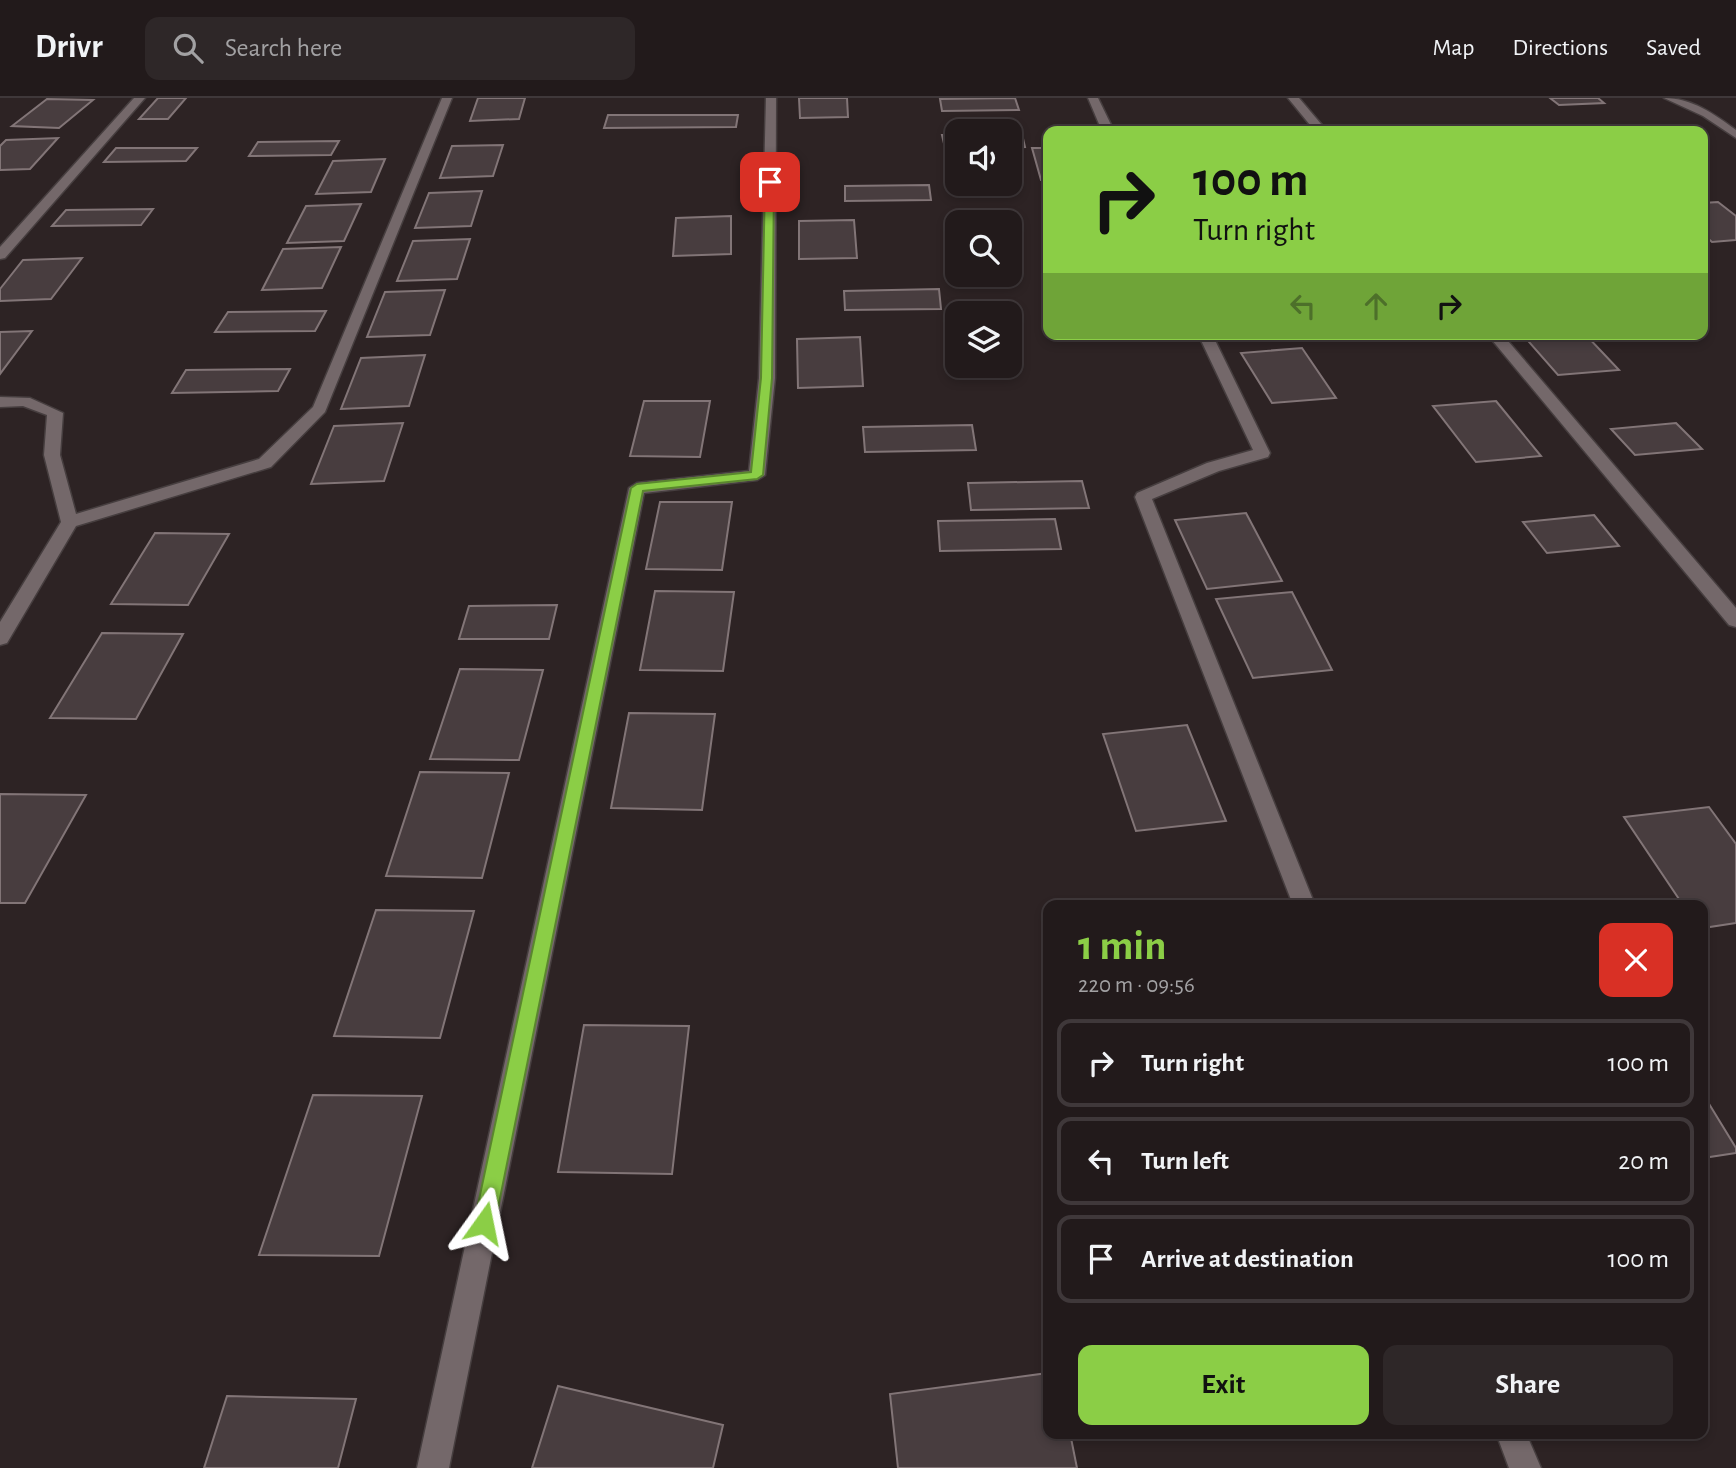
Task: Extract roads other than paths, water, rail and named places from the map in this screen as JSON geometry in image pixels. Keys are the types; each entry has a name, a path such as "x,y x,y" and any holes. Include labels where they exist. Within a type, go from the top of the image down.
{"street":[{"path":"0,255 140,98"},
{"path":"0,638 70,522 265,463 320,409 447,98"},
{"path":"433,1468 637,488 757,475 767,378 771,98"},
{"path":"1093,98 1106,126"},
{"path":"1293,98 1317,126"},
{"path":"1669,98 1707,114 1736,135"},
{"path":"1208,340 1262,453 1213,467 1143,497 1302,900"},
{"path":"1499,340 1736,620"},
{"path":"0,402 26,401 55,414 52,455 70,522"},
{"path":"1513,1439 1525,1468"}]}
